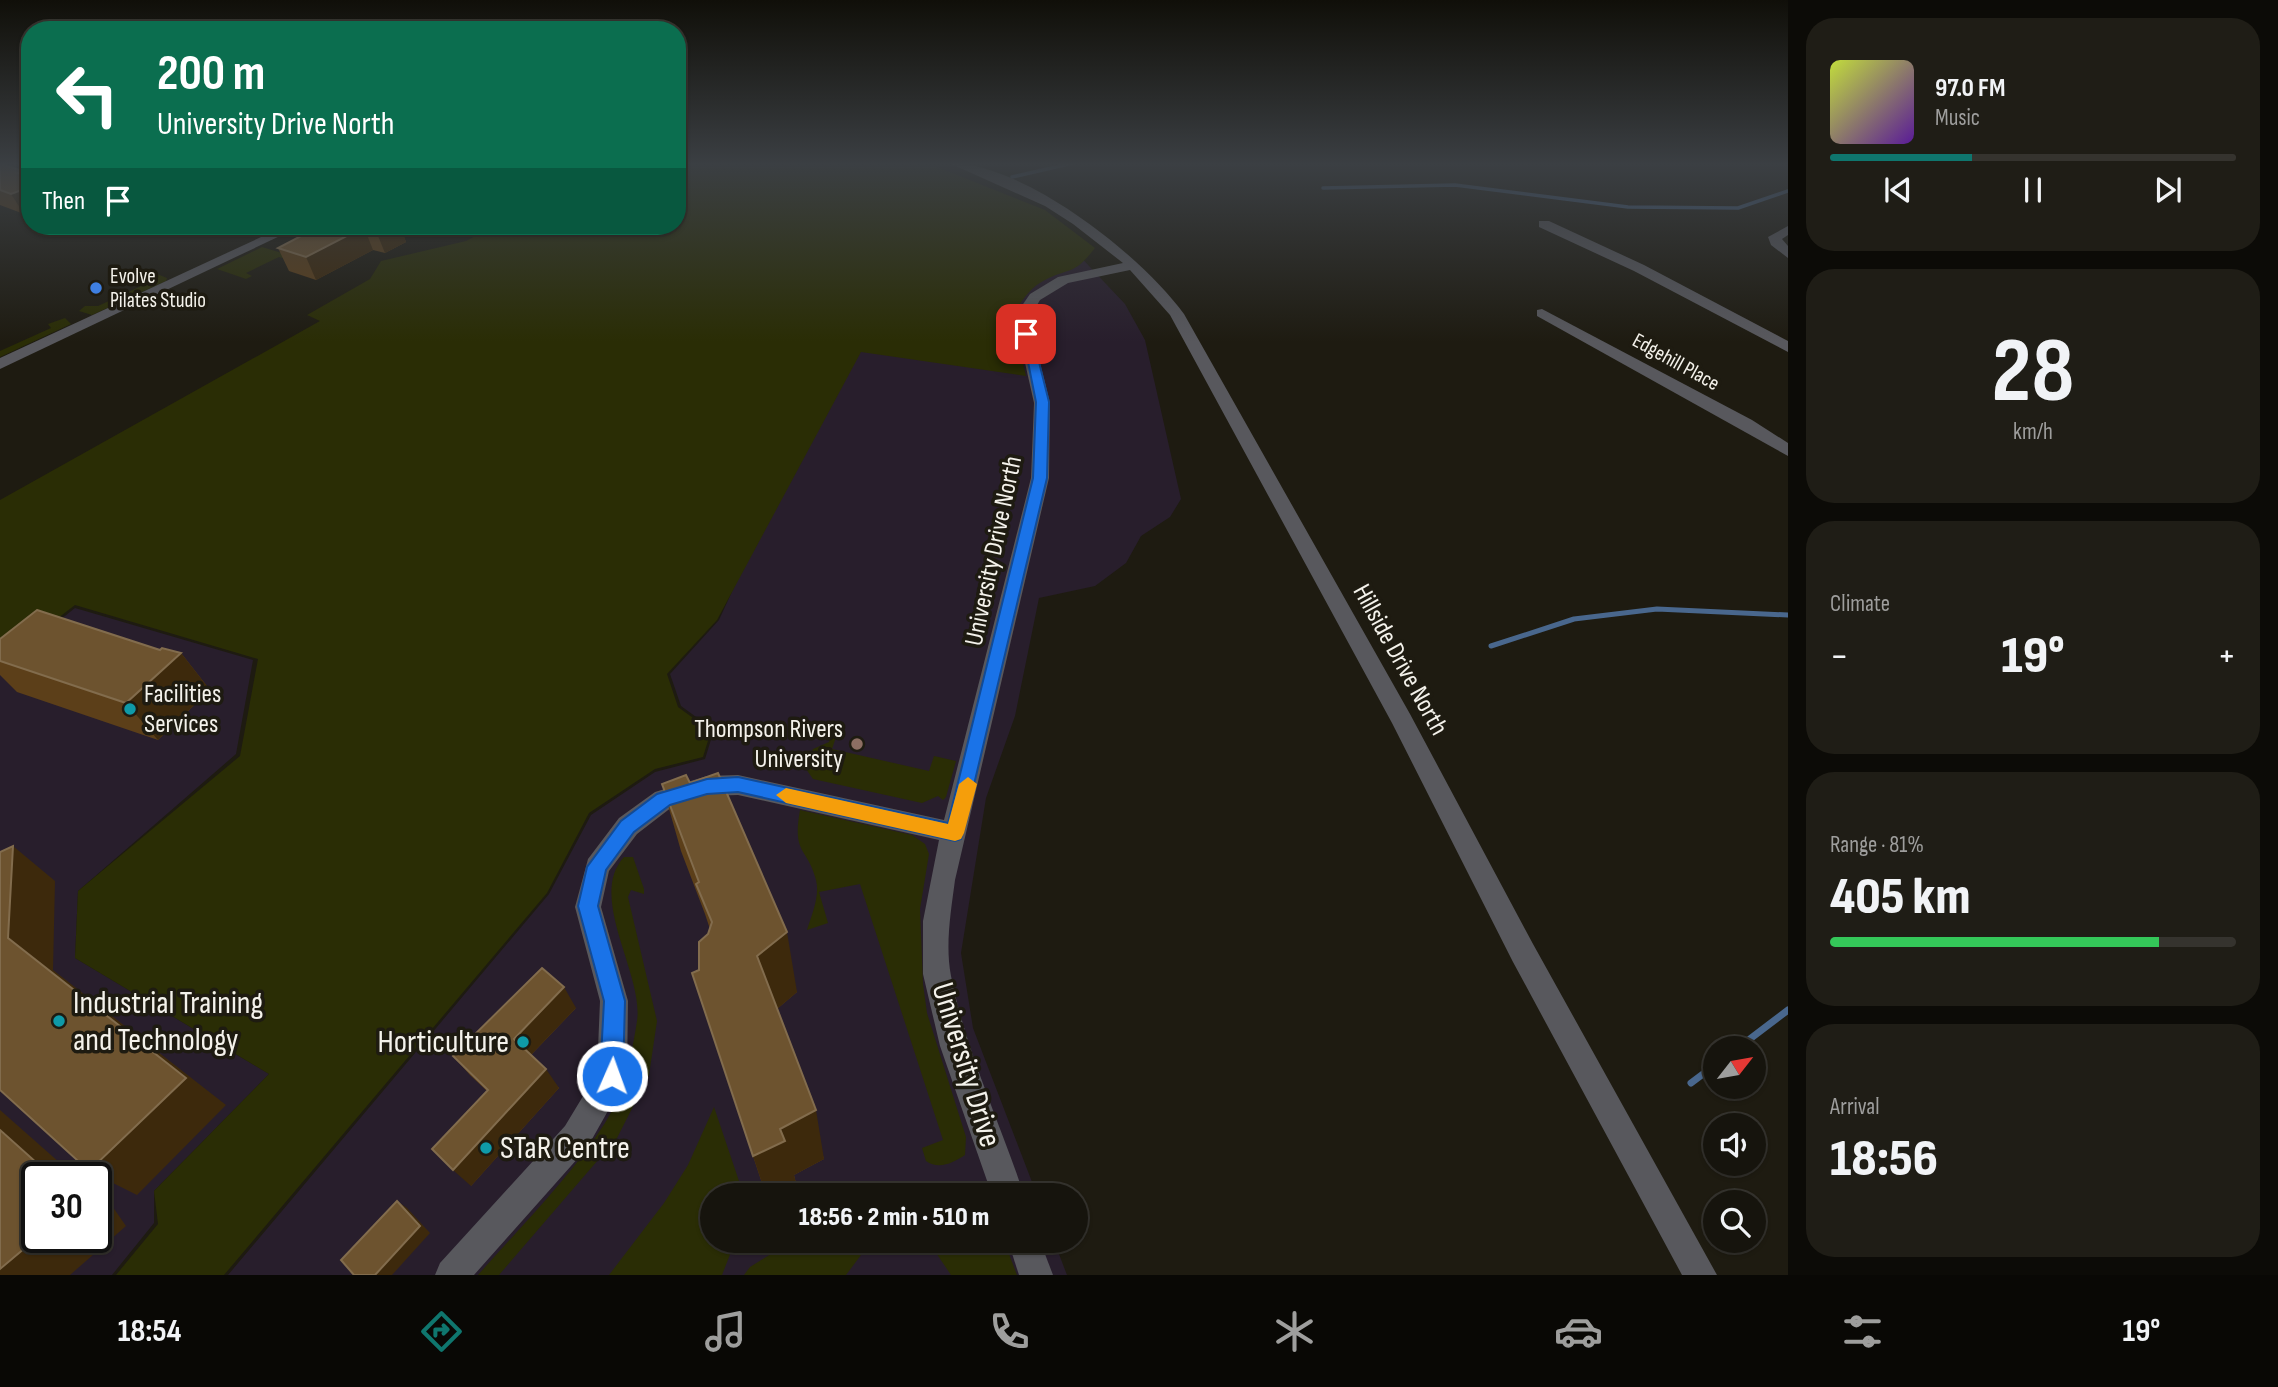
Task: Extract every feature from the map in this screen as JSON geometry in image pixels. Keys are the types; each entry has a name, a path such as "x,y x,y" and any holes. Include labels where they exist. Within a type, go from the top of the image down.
{"street":[{"name":"Hillside Drive North","path":"1079,222 1099,234 1132,262 1163,296 1185,329 1402,720 1523,953 1700,1275"},
{"path":"1544,224 1639,268 1788,347"},
{"path":"1786,232 1775,237 1776,242 1788,254"},
{"path":"1099,234 1130,267 1163,296"},
{"path":"0,364 276,235"},
{"name":"University Drive North","path":"955,833 1040,478 1042,402 1024,327 1025,315 1035,299 1054,284 1081,275 1130,267"},
{"name":"Edgehill Place","path":"1542,313 1746,424 1788,451"},
{"path":"452,1275 576,1137 612,1076 614,1001 588,906 597,867 628,826 664,799 707,786 738,785 955,833"},
{"name":"University Drive","path":"955,833 942,880 936,921 937,974 955,1046 1004,1183"},
{"path":"1028,1253 1036,1275"}],"shaded area":[{"name":"Thompson Rivers University","path":"1072,248 1125,304 1145,340 1181,499 1170,517 1141,536 1126,563 1095,586 1039,598 1015,716 986,798 961,953 973,1028 1032,1183 700,1183 700,1253 1059,1253 1067,1275 228,1275 549,894 591,815 655,772 705,759 714,730 681,706 670,674 719,620 845,344"},
{"path":"75,608 253,660 236,754 78,891 75,958 269,1074 154,1191 154,1223 112,1275 0,1275 0,658 11,659"}],"green space":[{"path":"686,222 1061,222 1095,248 1077,267 1034,287 1012,317 1026,376 861,352 717,620 667,674 678,707 711,731 703,757 655,769 589,813 547,893 224,1275 116,1275 158,1224 154,1191 269,1074 75,958 78,891 240,756 258,659 75,605 10,655 0,654 0,500 320,321 307,315 370,279 381,261 466,241 478,235 686,235"},
{"path":"262,247 292,256 286,259 279,257 246,273 252,276 246,279 217,269"},
{"path":"157,274 167,278 166,281 92,315 79,311 85,306 98,306 150,282 149,277"},
{"path":"65,318 71,324 0,357 0,351 51,328 48,324"},
{"path":"831,736 836,737 832,749 929,771 934,756 956,761 946,797 943,800 938,796 922,803 813,779 806,769 813,749 829,742"},
{"path":"800,810 912,835 925,844 929,854 920,909 927,1013 966,1137 965,1155 951,1163 936,1165 926,1161 922,1148 943,1140 860,884 819,892 828,923 807,930 815,905 817,886 799,843"},
{"path":"624,857 633,857 644,889 644,894 631,890 628,897 657,1021 649,1075 617,1138 499,1275 478,1275 576,1163 605,1123 622,1087 637,1021 633,981 619,936 611,893 614,874"},
{"path":"714,1107 740,1183 700,1183 700,1253 731,1253 722,1275 609,1275 664,1203 688,1165"},
{"path":"773,1253 862,1253 846,1275 744,1275 750,1267"},
{"path":"936,1253 1009,1253 1017,1275 951,1275"}],"building":[{"path":"303,235 349,235 306,257 278,248"},
{"path":"37,610 160,650 162,648 181,653 126,703 0,661 0,639"},
{"path":"718,773 787,932 757,956 816,1110 780,1129 785,1141 753,1156 692,973 699,970 699,942 708,934 712,922 662,784 686,775 690,783"},
{"name":"Industrial Training and Technology","path":"13,846 8,938 186,1078 98,1162 79,1162 0,1090 0,852"},
{"path":"542,968 564,987 514,1039 546,1069 453,1170 432,1149 488,1090 453,1056"},
{"path":"0,1130 36,1162 21,1162 21,1251 0,1269"},
{"path":"397,1201 420,1226 375,1275 354,1275 341,1260"}],"waterway":[{"path":"1491,646 1574,619 1657,609 1788,615"},
{"path":"1754,1036 1788,1010"},
{"path":"1691,1083 1703,1074"}],"slow traffic":[{"path":"786,795 955,833 968,784"}],"place":[{"name":"Evolve Pilates Studio","path":"96,288"},
{"name":"Facilities Services","path":"130,709"},
{"name":"Thompson Rivers University","path":"857,744"},
{"name":"Industrial Training and Technology","path":"59,1021"},
{"name":"Horticulture","path":"523,1042"},
{"name":"STaR Centre","path":"486,1148"}],"route":[{"path":"612,1076 614,1001 588,906 597,867 628,826 664,799 707,786 738,785 955,833 1040,478 1043,444 1042,402 1039,378 1026,334"}]}
